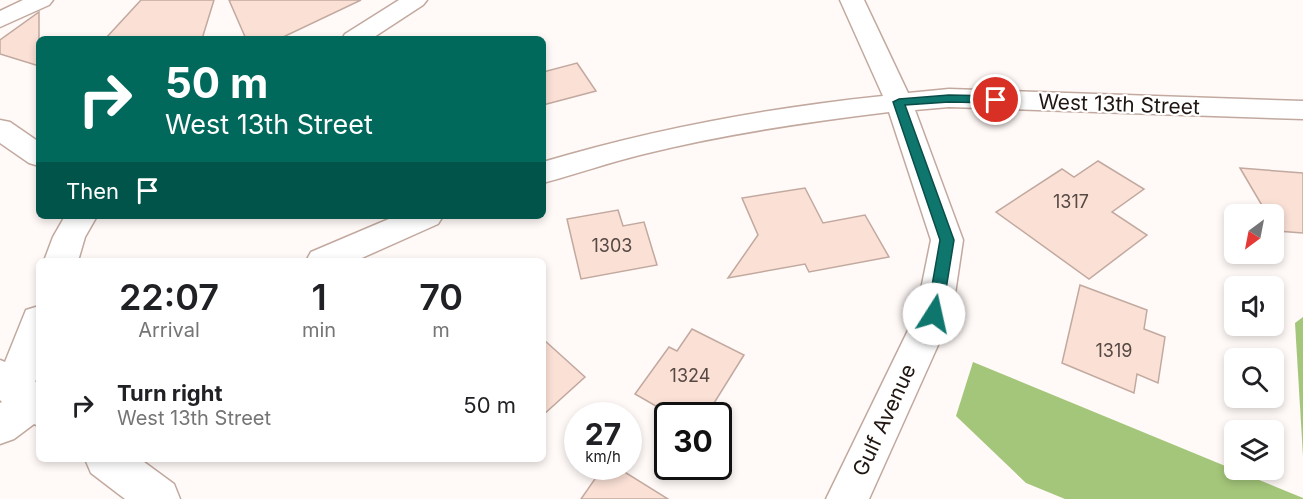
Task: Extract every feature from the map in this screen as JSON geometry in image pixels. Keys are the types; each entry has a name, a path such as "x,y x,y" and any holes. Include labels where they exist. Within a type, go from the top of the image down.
{"street":[{"path":"0,20 42,0"},
{"path":"359,36 415,0"},
{"name":"Gulf Avenue","path":"847,499 934,314 947,240 899,102 852,0"},
{"name":"West 13th Street","path":"546,172 587,158 744,122 899,102 949,98 1303,110"},
{"path":"0,129 36,154"},
{"path":"62,258 69,237 79,219"},
{"path":"330,258 420,219"},
{"path":"0,426 25,395 36,337"},
{"path":"110,462 159,499"}],"green space":[{"path":"1303,317 1303,456 1295,323"},
{"path":"973,362 1224,465 1224,480 1259,480 1303,499 1065,499 1026,483 956,416"}],"building":[{"path":"141,0 214,0 203,36 108,36"},
{"path":"229,0 361,0 285,36 245,36"},
{"path":"39,12 36,65 0,54 0,40"},
{"path":"577,63 596,91 546,104 546,71"},
{"path":"1098,161 1144,189 1112,212 1147,235 1089,279 996,212 1062,169 1074,177"},
{"path":"1240,168 1303,173 1303,233 1284,232 1284,204 1261,204"},
{"path":"805,188 823,223 865,215 889,257 809,272 805,264 728,278 758,235 742,198"},
{"path":"618,210 623,226 644,222 657,265 581,279 567,219"},
{"path":"1080,285 1147,310 1144,329 1165,337 1158,383 1137,374 1134,393 1062,363"},
{"path":"692,329 744,355 715,402 654,402 654,405 635,394 669,347 677,351"},
{"path":"546,342 585,377 546,412"},
{"path":"594,480 637,480 668,499 581,499"}],"route":[{"path":"934,314 947,240 899,102 949,98 996,100"}]}
